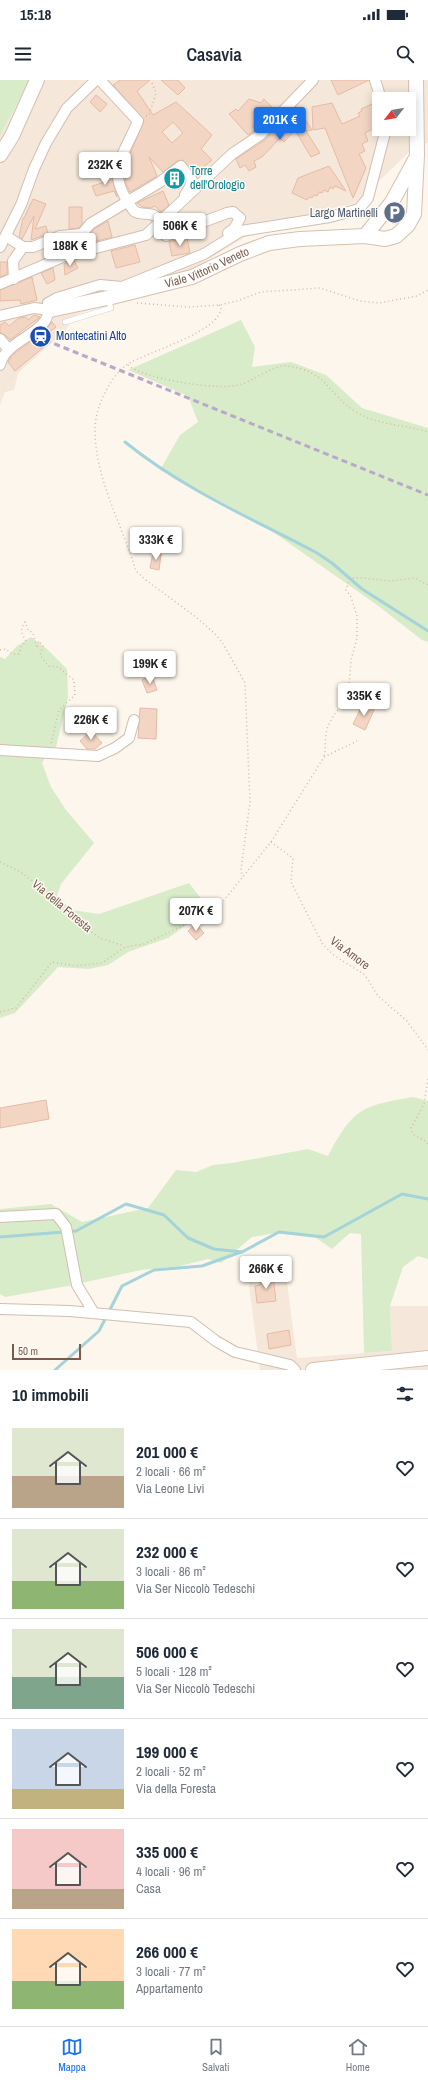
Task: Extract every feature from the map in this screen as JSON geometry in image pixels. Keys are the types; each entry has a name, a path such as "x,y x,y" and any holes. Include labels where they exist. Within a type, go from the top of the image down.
{"street":[{"path":"0,155 12,136 37,80"},
{"path":"0,247 46,143 67,108 96,80"},
{"path":"100,80 138,121 119,162 117,173 120,187 128,202 138,213 154,214 166,236 227,213 233,212 240,218 234,229 182,263"},
{"path":"0,284 65,256 146,235 232,154 260,135 313,80"},
{"path":"375,80 379,92"},
{"name":"Viale Vittorio Veneto","path":"50,310 108,298 192,277 240,254 269,243 300,239 365,236 390,239 402,232 411,222 414,210 417,155 416,80"},
{"path":"0,365 1,359 9,350 44,322 50,310 48,303 57,298 100,285 122,287 204,254 241,231 330,218 359,209 368,198 384,136"},
{"path":"192,180 196,180 221,156 236,147 251,141"},
{"name":"Viale Vittorio Veneto","path":"365,236 392,202 417,155"},
{"path":"6,236 23,247 33,246 60,236 82,234 90,224 160,182 181,166 192,180"},
{"path":"178,206 190,187 192,180"},
{"path":"14,279 13,261 23,247"},
{"path":"0,316 34,308 50,310"},
{"path":"0,339 9,350"},
{"path":"0,750 98,756 115,748 129,738 134,720"},
{"path":"0,1217 20,1214 56,1214 66,1227 76,1285 94,1313"},
{"path":"0,1309 94,1313 191,1322 216,1341 235,1352 290,1365 295,1370"},
{"path":"313,1370 428,1358"}],"lane":[{"path":"65,322 111,308 108,298"}],"path":[{"path":"138,121 149,115 156,93 152,83 153,80"},
{"path":"136,303 189,307 219,305 237,301 261,292 297,288 320,288 360,301 379,303 417,296 428,290"},
{"path":"219,305 221,308 219,314 206,328 127,364 111,383 101,400 96,417 96,450 115,516 130,549 136,571 214,632 222,642 245,683 250,802 242,878"},
{"path":"127,364 133,369 163,378 212,387 240,385 285,366 306,370 318,376 356,412 390,426 414,428 428,432"},
{"path":"0,1012 16,1008 52,962 76,966 102,964 125,947 144,944 216,910 271,842 324,757 327,746 326,734 338,709 348,699 351,660 356,638 357,616 351,597 346,590 350,578 363,578 390,582 415,578 428,585"},
{"path":"0,650 6,649 12,654 19,654 20,647 26,642 21,633 21,628 25,622 28,630 32,632 37,648 39,641 43,646 40,655 48,666 58,667 74,680 75,695 59,710 49,752"},
{"path":"324,757 356,741"},
{"name":"Via Amore","path":"271,842 293,858 291,882 323,945 335,956 365,975 378,996 407,1021 428,1050"},
{"name":"Via della Foresta","path":"0,862 18,871 46,891 77,922 94,934 125,947"},
{"path":"428,1079 424,1104 411,1128 413,1134 427,1142 428,1145"}],"shaded area":[{"path":"30,80 428,80 428,143 416,145 357,203 314,212 245,237 188,272 74,316 65,331 18,373 14,390 5,392 0,405 0,136"},
{"path":"284,1260 297,1358 392,1351 390,1306 428,1306 428,1370 260,1370 247,1270"}],"green space":[{"path":"0,80 30,80 0,136"},
{"path":"241,320 255,347 252,367 291,362 326,375 362,408 428,428 428,642 422,640 377,605 256,520 160,470 180,435 198,422 188,396 128,370"},
{"path":"31,637 48,650 67,669 68,697 56,747 46,756 42,763 51,787 66,810 94,843 61,884 57,896 72,910 99,914 189,883 209,909 168,938 128,952 108,965 89,969 58,967 15,1013 0,1018 0,657 5,659 17,646"},
{"path":"413,1097 428,1101 428,1259 418,1256 403,1267 390,1306 392,1351 364,1353 361,1234 350,1233 332,1249 316,1238 276,1233 252,1237 221,1263 208,1259 180,1266 141,1270 68,1286 5,1297 0,1294 0,1209 51,1204 82,1222 148,1208 176,1170 196,1172 213,1165 308,1149 328,1156 345,1127 359,1113 378,1104"}],"building":[{"path":"120,80 150,80 137,91 153,115 176,102 212,135 201,149 212,160 195,174 183,160 177,161 163,172 149,157 157,176 130,192 126,184 125,167 144,120 113,85","holes":["173,122 183,133 172,143 162,132"]},
{"path":"161,80 178,80 185,88 178,95"},
{"path":"331,80 369,80 338,95"},
{"path":"96,95 107,104 100,112 90,102"},
{"path":"249,99 261,103 264,99 272,107 252,126 256,130 248,135 229,114 236,109 238,111"},
{"path":"332,103 342,124 360,116 358,113 362,111 361,109 372,104 372,130 365,133 368,141 362,144 365,151 359,154 366,168 353,198 325,128 313,130 312,107"},
{"path":"290,113 296,119 302,115 312,130 306,131 320,153 311,157 295,130 284,142 280,138 262,157 254,161 256,167 249,171 245,165 240,168 236,159 265,140"},
{"path":"329,166 346,191 335,186 333,189 330,187 328,192 324,190 322,193 319,192 317,196 314,195 312,198 309,197 307,200 292,193 298,178"},
{"path":"104,174 111,174 117,197 114,191 96,196 92,186 105,182"},
{"path":"163,191 169,205 161,212 155,206 151,208 142,207 137,203"},
{"path":"33,199 46,204 35,229 46,226 48,234 31,240 34,216 22,239 19,237 23,218"},
{"path":"69,207 82,207 82,224 79,228 69,229"},
{"path":"108,221 112,237 63,250 62,242 85,240 94,229"},
{"path":"187,237 190,253 172,256 169,242"},
{"path":"135,245 140,262 116,268 111,251"},
{"path":"74,260 78,268 65,275 64,264"},
{"path":"0,262 7,262 7,274 0,277"},
{"path":"53,268 55,280 47,284 41,273"},
{"path":"32,277 37,300 21,304 20,300 0,301 0,290"},
{"path":"34,315 40,317 10,340 5,335 0,333 0,325 5,322 9,326 19,318 26,317 28,320"},
{"path":"52,322 56,327 48,333 51,335 45,346 15,371 8,362 12,355 44,332"},
{"path":"153,553 161,554 159,570 150,568"},
{"path":"152,676 157,690 147,693 142,680"},
{"path":"363,704 374,710 365,730 353,724"},
{"path":"140,708 157,709 156,739 138,738"},
{"path":"91,731 102,743 95,749 87,749 80,741"},
{"path":"196,924 204,933 196,940 188,931"},
{"path":"46,1100 49,1119 0,1128 0,1108"},
{"path":"273,1276 276,1301 257,1303 255,1286 260,1285 260,1278"},
{"path":"289,1330 291,1345 269,1349 267,1334"}],"waterway":[{"path":"125,442 147,459 194,489 317,553 332,563 362,589 428,631"},
{"path":"0,1237 76,1231 126,1204 164,1215 188,1238 214,1249 242,1252 279,1232 324,1237 402,1194 428,1199"},
{"path":"55,1370 99,1331 122,1286 154,1270 202,1266 241,1252"}],"railway":[{"path":"45,340 428,495"}],"place":[{"name":"Torre dell'Orologio","path":"175,178"},
{"name":"Largo Martinelli","path":"394,213"},
{"name":"Montecatini Alto","path":"40,336"}]}
